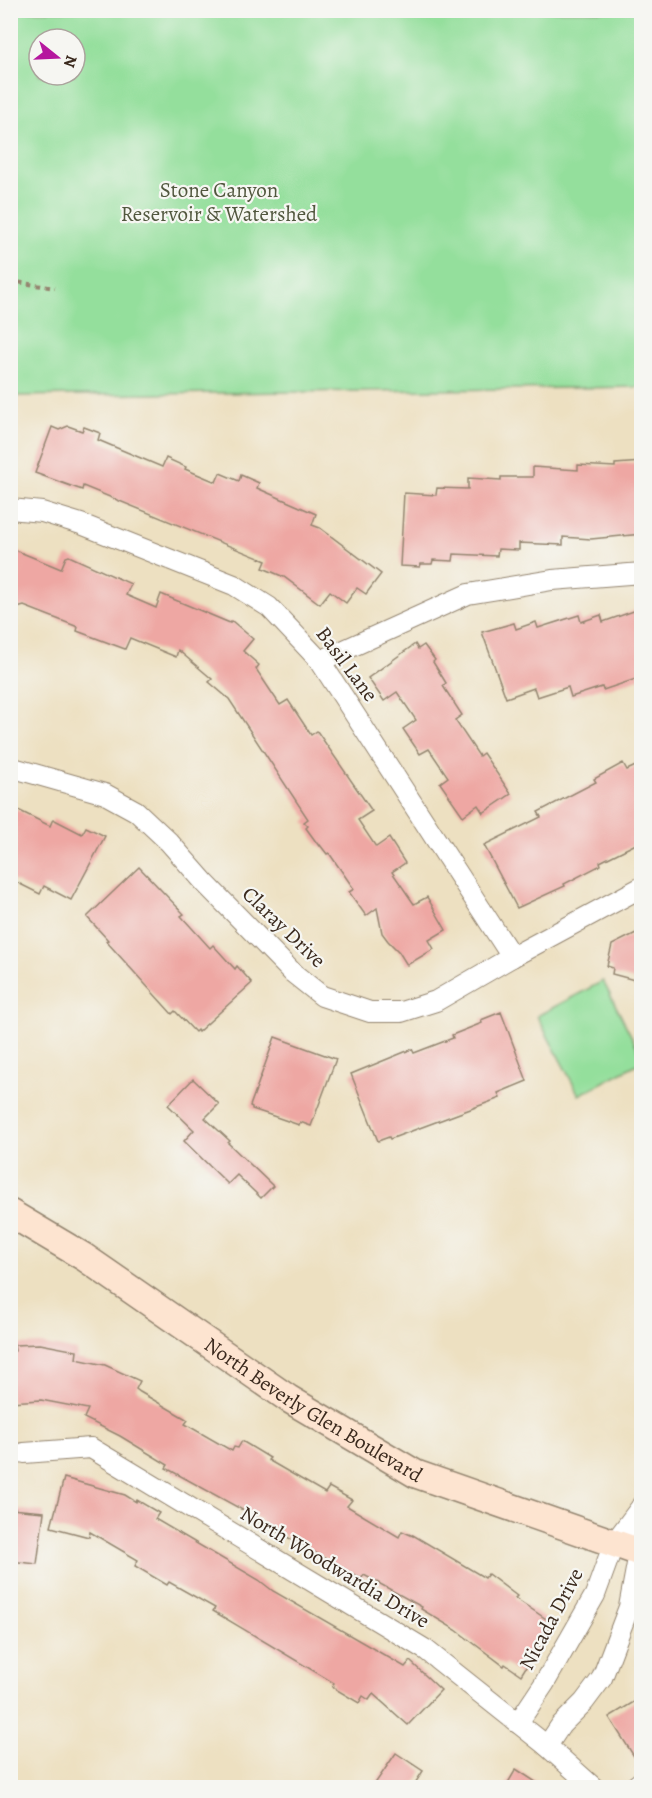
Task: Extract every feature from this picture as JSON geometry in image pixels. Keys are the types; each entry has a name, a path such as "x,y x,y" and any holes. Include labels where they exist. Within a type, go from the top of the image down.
{"main road":[{"name":"North Beverly Glen Boulevard","path":"10,1213 84,1257 289,1399 416,1474 640,1553"}],"street":[{"name":"Basil Lane","path":"10,509 42,512 81,524 234,585 269,607 320,661 512,957"},
{"path":"320,661 468,594 552,580 642,573"},
{"name":"Claray Drive","path":"10,767 105,794 136,811 169,842 205,883 293,973 321,996 370,1012 401,1012 436,1001 642,887"},
{"name":"North Woodwardia Drive","path":"24,1453 91,1448 426,1650 547,1746 594,1788"},
{"name":"Nicada Drive","path":"518,1723 544,1684 595,1595 614,1543 641,1506"},
{"name":"Nicada Drive","path":"547,1746 561,1725 584,1702 602,1678 629,1607 640,1553 641,1506"},
{"path":"633,1788 642,1781"}],"path":[{"path":"10,281 55,288"}],"green space":[{"name":"Stone Canyon Reservoir & Watershed","path":"10,11 641,11 641,387 11,396"},
{"path":"603,981 641,1055 641,1062 579,1095 537,1016"}],"building":[{"path":"68,426 82,431 84,427 100,433 98,440 162,467 166,458 216,482 220,473 239,481 241,475 259,483 257,488 316,514 312,525 320,528 381,574 366,594 357,588 346,603 330,591 320,604 284,577 263,568 266,561 83,486 82,490 35,473 52,427 59,430"},
{"path":"642,462 642,534 591,539 563,537 563,545 519,543 519,550 498,549 497,556 454,554 453,561 433,560 432,564 421,564 420,567 400,566 404,493 436,495 437,488 468,489 468,478 501,480 501,477 533,477 533,467 578,470 578,465 615,467 615,464"},
{"path":"10,548 61,569 66,557 69,556 131,584 126,595 156,608 161,594 230,623 232,621 253,639 243,651 259,665 256,669 280,705 288,700 311,735 317,731 372,811 358,820 376,847 389,838 405,863 392,872 414,904 427,897 446,930 429,940 434,949 407,965 382,933 377,908 366,916 349,892 354,889 329,853 327,854 319,846 306,828 308,826 304,822 308,819 229,699 209,682 212,679 178,650 176,657 130,638 125,649 77,631 78,627 24,606 10,610"},
{"path":"642,608 642,677 603,690 602,687 571,697 568,687 537,697 534,688 506,698 482,632 514,623 516,629 536,622 538,628 579,615 581,622 601,615 603,622"},
{"path":"415,644 418,649 424,645 435,660 433,662 446,683 443,686 462,715 455,720 479,756 483,753 511,794 483,813 478,805 463,816 440,783 448,777 429,749 420,754 403,729 416,720 397,692 384,701 368,678"},
{"path":"623,763 627,770 642,763 642,841 600,862 601,865 564,884 565,886 517,908 484,845 541,817 538,812 596,782 594,779"},
{"path":"10,806 50,826 53,819 82,834 86,827 105,836 71,900 44,886 40,894 10,879"},
{"path":"139,867 184,914 181,916 210,948 213,945 235,969 237,966 252,983 198,1032 197,1030 195,1032 175,1011 172,1014 87,917"},
{"path":"642,930 642,982 612,974 613,968 607,966 612,945"},
{"path":"501,1012 527,1081 498,1093 500,1098 390,1139 389,1137 378,1141 351,1074 412,1049 414,1053 453,1038 452,1035 482,1023 481,1020"},
{"path":"275,1037 336,1059 311,1126 300,1122 299,1125 252,1109 250,1106"},
{"path":"193,1079 219,1104 205,1118 273,1186 261,1198 237,1175 228,1184 184,1141 194,1130 168,1105"},
{"path":"40,1344 77,1351 76,1359 105,1365 140,1381 136,1389 188,1420 185,1424 232,1451 234,1447 238,1448 242,1441 270,1458 268,1460 325,1493 329,1487 352,1500 347,1506 399,1537 402,1531 413,1535 485,1578 488,1574 517,1596 515,1598 552,1623 521,1675 505,1664 504,1666 456,1630 421,1609 422,1607 364,1575 361,1579 354,1575 354,1577 260,1522 261,1520 166,1468 168,1465 120,1436 84,1418 88,1409 41,1400 10,1402 10,1352 15,1351 14,1345"},
{"path":"64,1478 125,1495 136,1502 137,1500 159,1513 155,1519 259,1580 273,1591 405,1667 410,1661 441,1690 408,1725 373,1694 369,1700 363,1696 359,1703 332,1687 334,1683 213,1611 215,1608 169,1582 167,1585 135,1566 138,1560 90,1532 89,1537 51,1527"},
{"path":"10,1509 44,1512 37,1564 10,1561"},
{"path":"642,1697 642,1769 609,1717"},
{"path":"396,1753 423,1771 412,1788 372,1788"},
{"path":"516,1769 545,1788 505,1788"}]}
